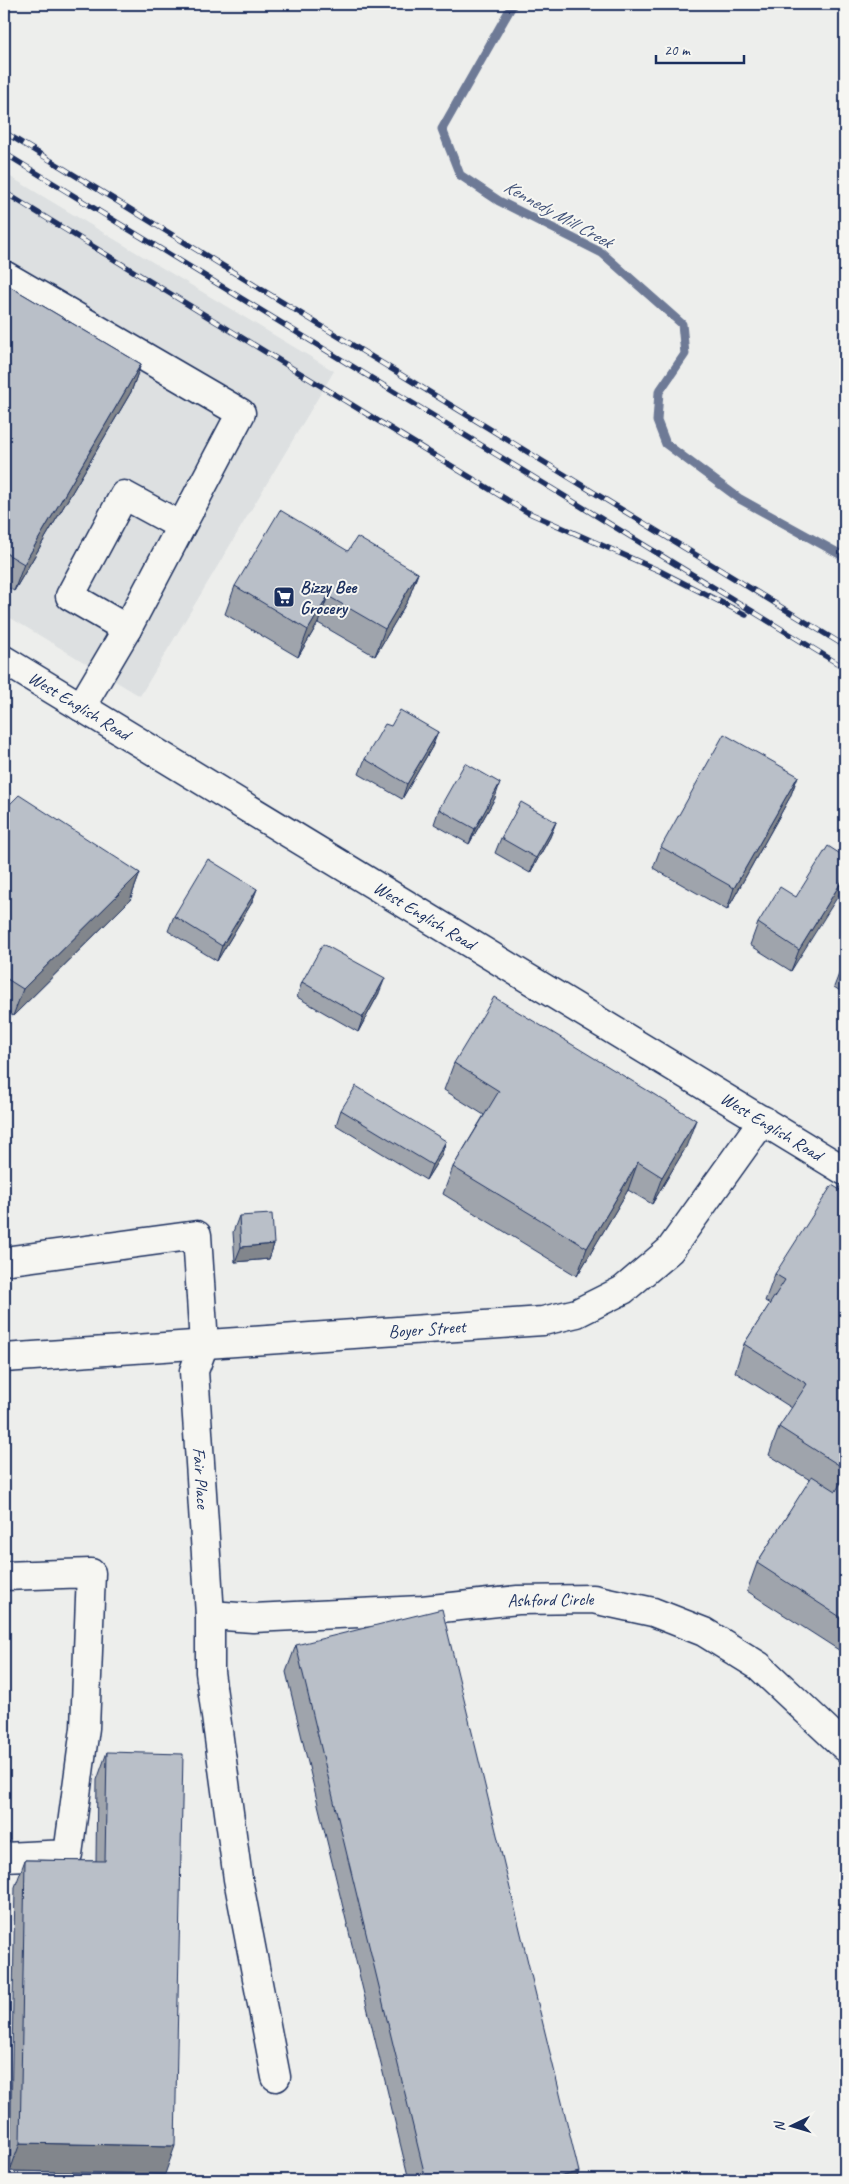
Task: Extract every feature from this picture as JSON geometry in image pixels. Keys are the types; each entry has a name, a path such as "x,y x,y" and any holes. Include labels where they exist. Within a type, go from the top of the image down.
{"street":[{"path":"4,275 241,413 127,629 81,707"},
{"path":"127,629 70,596 124,495 181,526"},
{"name":"West English Road","path":"4,660 845,1171"},
{"name":"Boyer Street","path":"4,1358 543,1321 577,1314 623,1290 670,1250 762,1120"},
{"path":"4,1261 197,1235 204,1344"},
{"name":"Fair Place","path":"204,1344 194,1371 210,1614 210,1672 238,1879 276,2077"},
{"path":"4,1576 91,1573 85,1728 68,1854 4,1857"},
{"name":"Ashford Circle","path":"210,1614 253,1618 422,1610 518,1600 593,1599 652,1612 704,1632 759,1666 845,1747"}],"shaded area":[{"path":"4,173 334,371 140,696 4,614"}],"building":[{"path":"4,283 141,364 24,564 4,552"},
{"path":"280,510 348,551 357,537 418,573 385,629 328,596 308,630 235,586"},
{"path":"400,710 438,732 407,784 365,759 385,724 391,726"},
{"path":"724,734 798,776 734,888 661,847"},
{"path":"465,763 500,783 475,829 439,809"},
{"path":"19,795 140,873 23,989 4,977 4,810"},
{"path":"521,802 556,822 536,858 501,838"},
{"path":"828,846 845,857 845,876 799,950 758,923 780,887 796,897"},
{"path":"208,859 257,889 222,946 174,916"},
{"path":"323,944 385,978 363,1017 302,982"},
{"path":"494,997 696,1120 662,1177 638,1162 587,1248 453,1167 499,1091 454,1063"},
{"path":"356,1086 446,1141 432,1165 341,1110"},
{"path":"832,1185 845,1193 845,1310 842,1315 845,1316 845,1469 779,1427 807,1384 744,1344 785,1280 775,1274"},
{"path":"272,1214 274,1244 241,1247 239,1216"},
{"path":"812,1476 836,1491 845,1476 845,1620 757,1563"},
{"path":"442,1609 579,2172 546,2180 426,2180 296,1645"},
{"path":"107,1752 183,1754 175,2146 20,2143 25,1860 105,1861"}],"waterway":[{"name":"Kennedy Mill Creek","path":"513,4 442,129 460,175 499,201 602,253 682,324 685,354 659,392 657,421 666,444 740,499 845,557"}],"railway":[{"path":"4,132 845,646"},
{"path":"4,153 845,668"},
{"path":"4,192 527,512 660,571 746,615"}],"place":[{"name":"Bizzy Bee Grocery","path":"284,597"}]}
